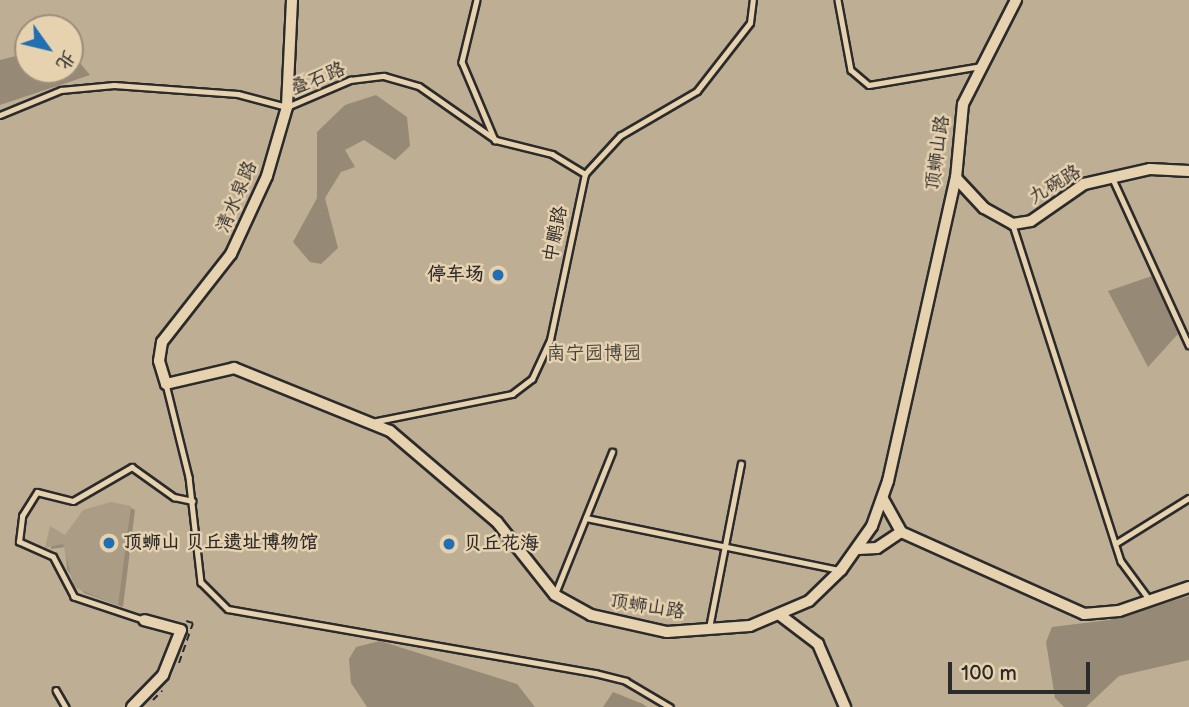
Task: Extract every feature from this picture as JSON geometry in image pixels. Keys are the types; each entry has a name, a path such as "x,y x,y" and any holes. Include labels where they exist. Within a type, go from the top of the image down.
{"street":[{"name":"清水泉路","path":"166,384 159,361 162,342 209,287 250,219 287,107 292,0"},
{"name":"顶蛳山路","path":"166,384 234,368 371,422 461,488 555,595 624,625 708,632 780,615 810,601 841,570 858,549 883,499 956,178 963,104 1016,0"},
{"name":"九碗路","path":"956,178 984,208 1013,224 1031,221 1084,184 1111,176 1189,171"},
{"path":"883,499 901,532 1066,610 1101,615 1152,601 1189,587"},
{"path":"858,549 877,548 901,532"},
{"path":"780,615 818,644 845,707"},
{"path":"132,707 163,675 181,630 144,620"}],"lane":[{"path":"477,0 462,62 496,141"},
{"name":"中鹏路","path":"371,422 512,394 532,379 550,340 585,174 620,135 702,86 750,23 753,0"},
{"path":"838,0 851,69 869,85 982,66"},
{"name":"叠石路","path":"0,115 61,90 114,85 238,94 287,107 350,80 398,77 496,141 552,154 585,174"},
{"path":"1111,176 1189,345"},
{"path":"1013,224 1115,544 1152,601"},
{"path":"166,384 193,501 201,582 228,609 595,673 626,681 670,707"},
{"path":"555,595 612,452"},
{"path":"708,632 741,464"},
{"path":"144,620 74,597 53,557 19,542 22,516 37,492 73,500 132,467 174,497 193,501"},
{"path":"1115,544 1189,498"},
{"path":"586,518 841,570"},
{"path":"57,690 66,707"}],"green space":[{"name":"南宁园博园","path":"0,0 1189,0 1189,707 0,707"}],"shaded area":[{"path":"14,56 14,84 63,84 0,105 0,60"},
{"path":"376,95 407,117 410,146 395,160 364,140 345,150 355,167 341,172 325,198 338,248 321,264 310,262 293,242 317,198 317,132 345,105"},
{"path":"1152,276 1178,334 1148,367 1108,291"},
{"path":"1189,596 1189,660 1119,676 1086,707 1064,707 1055,698 1046,642 1052,627 1109,620"},
{"path":"380,641 517,684 535,707 367,707 351,683 349,659 356,647"},
{"path":"613,692 643,704 647,707 603,707"}],"building":[{"path":"111,502 131,506 118,606 74,587 63,544 45,548 50,526 65,535 83,510"}],"place":[{"name":"停车场","path":"498,275"},
{"name":"顶蛳山 贝丘遗址博物馆","path":"109,543"},
{"name":"贝丘花海","path":"449,544"}]}
